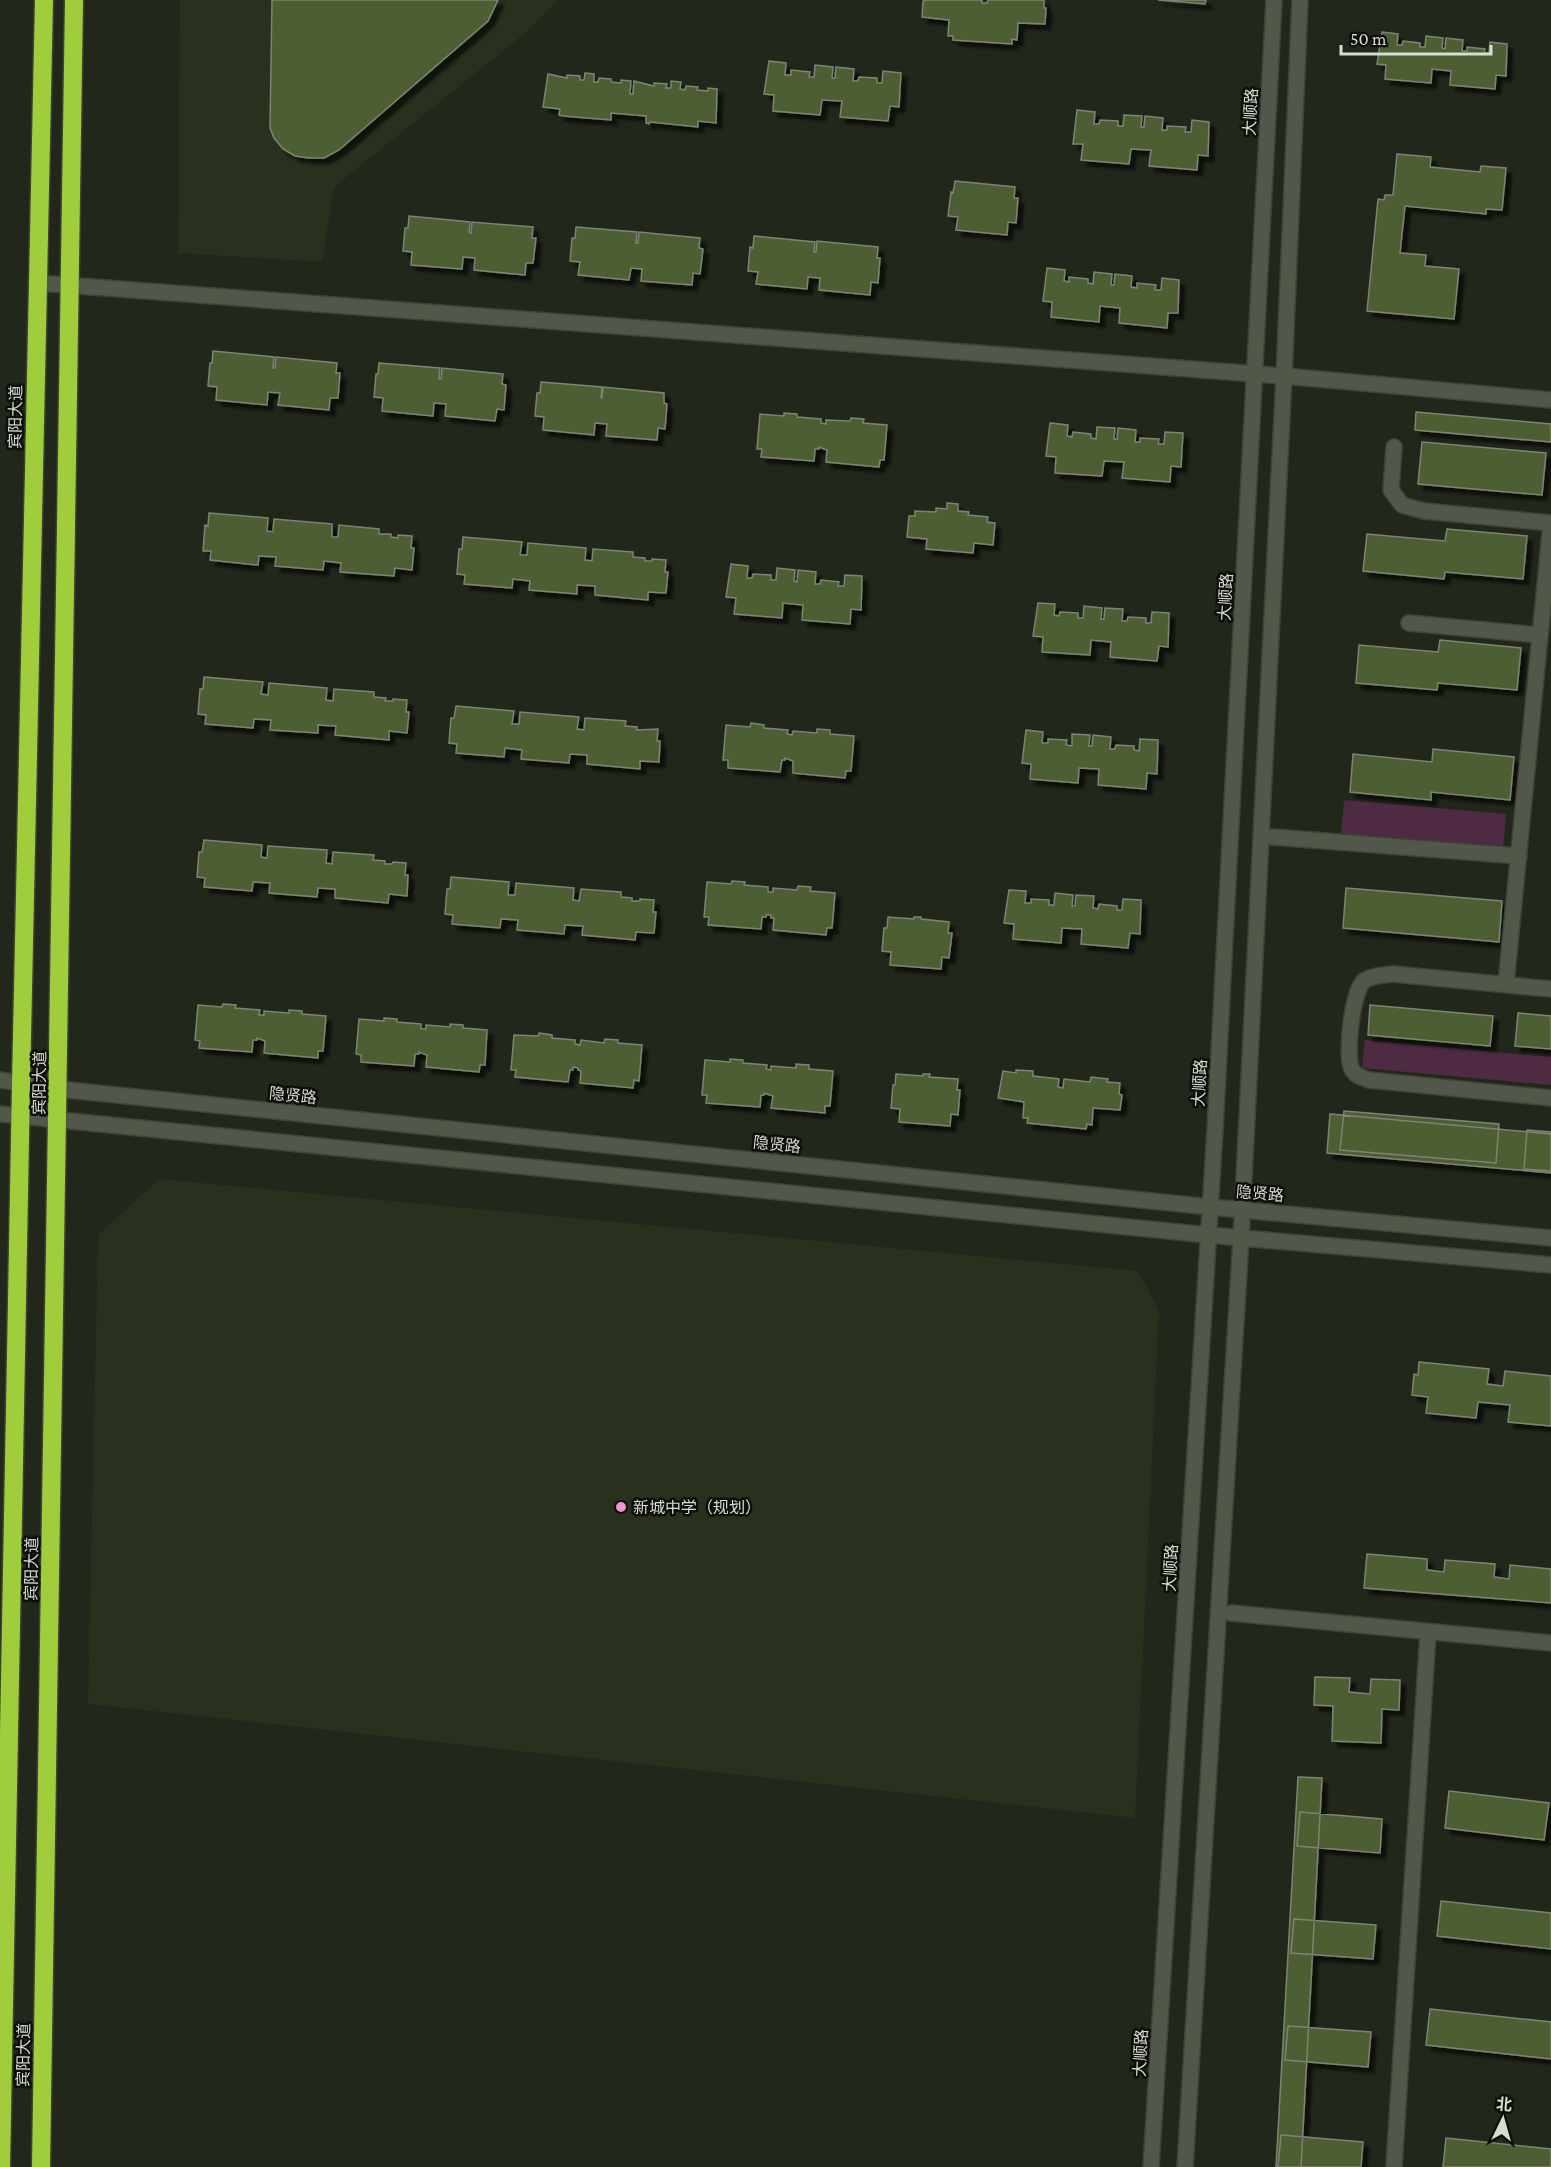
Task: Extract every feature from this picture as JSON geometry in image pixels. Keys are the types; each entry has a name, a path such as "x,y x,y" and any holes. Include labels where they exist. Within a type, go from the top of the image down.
{"highway":[{"name":"宾阳大道","path":"1,2167 20,1116 44,0"},
{"name":"宾阳大道","path":"41,2167 74,0"}],"street":[{"name":"大顺路","path":"1152,2167 1210,1207 1274,0"},
{"path":"1185,2167 1241,1238 1284,376 1300,0"},
{"path":"38,283 1284,376 1551,400"},
{"path":"1394,447 1391,490 1402,505 1424,512 1551,523 1543,644 1506,984"},
{"path":"1409,623 1543,644"},
{"path":"1273,837 1519,856"},
{"path":"1551,989 1393,974 1376,976 1365,980 1358,988 1353,1004 1349,1057 1351,1068 1357,1076 1369,1080 1551,1098"},
{"name":"隐贤路","path":"0,1080 58,1089 1210,1207 1551,1238"},
{"path":"0,1114 1208,1235 1551,1266"},
{"path":"1231,1613 1551,1643"},
{"path":"1394,2167 1428,1633"}],"shaded area":[{"path":"180,0 559,0 529,30 334,187 322,262 178,253"},
{"path":"1344,800 1506,814 1503,849 1341,834"},
{"path":"1365,1040 1551,1057 1551,1085 1362,1068"},
{"name":"新城中学（规划）","path":"159,1179 1138,1271 1159,1311 1135,1818 88,1704 98,1235"}],"building":[{"path":"272,0 498,0 488,21 339,150 324,158 309,158 295,156 283,149 274,138 270,128"},
{"path":"982,0 982,3 987,3 988,0 1044,0 1045,24 1018,23 1017,40 1012,39 1012,44 953,40 953,36 948,36 949,20 922,17 923,1"},
{"path":"1158,0 1206,0 1205,4"},
{"path":"1382,32 1398,34 1397,45 1402,45 1403,41 1420,43 1420,47 1425,47 1426,36 1443,38 1442,48 1445,49 1446,38 1463,40 1462,51 1467,51 1467,47 1485,49 1484,53 1489,53 1490,42 1507,44 1506,76 1496,75 1495,89 1450,85 1451,71 1432,69 1431,83 1385,79 1386,65 1377,64"},
{"path":"769,61 786,63 785,75 791,75 791,70 810,72 809,77 814,77 815,65 833,67 832,78 835,78 836,67 854,69 853,81 858,81 859,77 877,78 877,83 882,83 883,71 901,73 899,107 890,106 888,121 840,117 842,101 822,100 820,115 773,111 774,95 764,94"},
{"path":"585,73 594,74 594,82 598,82 599,78 621,83 621,80 631,81 630,94 633,94 634,81 654,86 654,83 667,84 666,88 671,88 671,81 681,82 680,89 685,90 686,86 698,87 697,90 717,89 716,123 698,121 698,127 650,122 649,124 646,123 646,116 611,113 611,120 563,116 559,115 560,109 543,107 548,74 567,78 567,75 580,76 580,80 584,80"},
{"path":"1077,110 1095,112 1094,124 1099,124 1100,120 1118,121 1118,126 1123,126 1124,115 1142,116 1141,127 1144,127 1145,116 1163,118 1162,130 1167,130 1167,126 1186,127 1185,132 1191,132 1192,120 1209,122 1208,156 1198,155 1197,170 1149,166 1151,150 1131,149 1129,164 1081,160 1083,144 1073,144"},
{"path":"1397,154 1431,157 1430,167 1480,172 1481,166 1506,168 1502,210 1486,209 1486,214 1405,206 1400,253 1426,255 1425,266 1459,269 1454,319 1367,311 1378,199 1384,200 1385,195 1393,195"},
{"path":"955,181 1015,187 1014,198 1018,198 1016,223 1008,222 1007,235 956,230 958,217 948,216"},
{"path":"409,216 470,222 469,232 471,233 472,222 533,227 532,238 536,238 533,263 526,263 525,275 474,270 475,258 463,257 462,269 411,265 412,252 403,251 405,228 408,228"},
{"path":"576,227 637,232 636,243 638,243 639,232 700,238 699,248 703,249 700,274 693,273 692,285 641,281 642,269 631,268 629,280 578,275 580,262 570,261 572,238 575,238"},
{"path":"754,236 815,242 814,252 816,252 817,241 878,247 877,258 880,258 878,283 871,282 870,295 819,290 820,278 808,277 807,289 756,284 758,272 748,271 750,247 753,248"},
{"path":"1047,268 1065,270 1064,281 1069,282 1069,277 1088,279 1088,283 1093,284 1094,272 1112,274 1111,285 1114,285 1115,274 1132,276 1131,287 1137,288 1137,283 1156,285 1155,290 1161,290 1162,278 1179,280 1178,313 1168,313 1167,328 1119,323 1120,308 1100,306 1099,322 1051,317 1052,302 1043,301"},
{"path":"213,351 274,357 273,368 275,368 276,357 337,363 336,373 340,373 338,398 330,398 329,410 278,405 280,393 268,392 267,405 216,400 217,387 208,386"},
{"path":"379,363 440,368 439,379 441,379 442,368 503,374 502,384 506,385 504,410 497,409 495,421 445,416 446,404 434,403 433,416 382,411 383,398 374,397"},
{"path":"541,382 602,387 601,398 603,387 664,393 664,403 667,404 665,429 658,428 657,440 606,436 607,424 595,423 594,435 543,430 544,417 535,416 537,393 540,393"},
{"path":"1416,412 1551,424 1551,442 1415,430"},
{"path":"784,413 797,414 797,417 821,419 821,423 826,424 826,420 850,421 851,418 864,419 863,423 887,425 884,460 880,460 879,467 826,462 827,450 819,447 815,449 814,461 761,457 762,449 757,449 760,414 784,416"},
{"path":"1050,423 1068,425 1067,436 1072,437 1073,432 1091,434 1091,438 1096,439 1097,427 1115,428 1114,439 1117,439 1118,428 1136,430 1135,442 1140,442 1140,438 1159,439 1158,444 1164,444 1165,432 1183,433 1181,467 1171,466 1170,482 1122,478 1124,462 1104,461 1102,476 1055,473 1056,457 1046,456"},
{"path":"1422,442 1546,453 1542,495 1418,484"},
{"path":"947,503 958,504 958,511 969,512 968,515 988,517 987,522 995,523 993,545 974,543 973,553 926,549 927,539 907,537 909,516 915,516 915,511 936,512 936,508 947,509"},
{"path":"209,513 268,518 267,531 273,532 274,519 332,524 332,537 338,537 339,525 379,529 379,534 391,534 391,537 412,536 411,548 414,548 412,570 395,568 394,576 340,572 341,563 324,561 323,570 275,566 276,557 259,556 258,565 210,560 211,551 203,551 205,525 208,526"},
{"path":"1447,529 1527,536 1523,579 1445,572 1444,579 1363,571 1367,534 1445,541"},
{"path":"463,537 522,542 520,555 527,555 528,543 586,548 585,560 592,561 593,549 633,552 633,557 645,558 645,561 666,560 665,572 668,572 666,593 648,592 648,600 595,595 595,586 577,585 577,594 529,590 530,581 513,579 512,588 464,584 465,575 457,574 459,549 462,549"},
{"path":"731,564 748,566 747,578 752,578 753,574 771,575 771,580 776,580 777,568 795,570 794,581 797,582 798,570 816,572 815,584 820,584 821,580 839,582 838,586 844,586 845,575 862,576 861,610 851,609 850,624 802,620 803,605 783,603 782,618 734,614 736,598 726,597"},
{"path":"1038,603 1055,604 1054,615 1059,616 1060,612 1078,613 1078,618 1083,618 1084,606 1102,608 1101,619 1104,619 1105,608 1123,609 1122,621 1127,621 1128,617 1146,618 1146,623 1151,623 1152,612 1169,613 1168,647 1159,646 1157,661 1110,657 1111,642 1091,640 1090,655 1042,652 1043,637 1033,636"},
{"path":"1440,640 1521,648 1517,690 1438,683 1437,690 1356,683 1359,645 1438,652"},
{"path":"204,677 263,682 261,694 268,695 269,683 327,688 326,700 333,701 334,689 374,692 374,697 386,698 385,701 407,700 406,712 409,712 407,733 389,731 389,740 335,735 336,726 318,725 318,733 270,730 271,720 254,719 253,728 205,724 206,715 198,714 200,689 203,689"},
{"path":"456,706 514,711 512,724 519,724 520,712 579,717 577,729 584,730 585,718 626,721 625,726 637,727 637,730 658,729 659,762 640,761 640,769 587,764 587,755 570,754 569,763 521,759 522,750 505,748 504,757 456,753 457,744 449,743 451,718 454,718"},
{"path":"751,723 764,725 764,728 788,730 787,734 792,735 793,731 817,733 817,729 830,730 830,734 854,736 851,771 846,771 845,778 793,773 793,761 785,758 782,760 780,772 728,768 728,760 723,760 726,725 750,727"},
{"path":"1026,730 1043,732 1042,743 1048,743 1048,739 1067,740 1066,745 1072,746 1072,734 1090,735 1089,746 1092,746 1093,735 1111,737 1110,749 1115,749 1116,745 1134,746 1134,750 1139,751 1140,739 1158,740 1157,774 1147,773 1146,789 1098,785 1099,769 1079,768 1078,783 1030,779 1031,764 1022,763"},
{"path":"1433,749 1514,757 1510,800 1431,792 1431,800 1350,792 1353,754 1432,762"},
{"path":"204,840 262,845 261,857 267,858 268,846 327,850 326,863 332,864 333,852 374,855 373,860 385,861 385,864 406,863 407,896 389,894 388,903 335,898 335,889 318,888 317,897 269,893 270,883 253,882 252,891 204,887 205,878 197,877 199,852 202,852"},
{"path":"451,877 509,882 508,895 515,895 516,883 574,888 573,900 579,901 581,889 621,892 621,897 632,898 632,901 654,900 653,912 656,912 654,933 636,932 635,940 582,935 583,926 565,925 564,934 517,930 518,920 501,919 500,928 452,924 453,915 445,914 447,889 450,889"},
{"path":"732,881 745,882 744,885 768,887 768,892 773,892 773,888 797,890 798,886 811,887 810,891 835,893 832,928 827,928 826,935 773,930 774,918 771,918 771,915 762,917 761,929 708,925 709,917 704,917 707,882 731,884"},
{"path":"1346,888 1502,901 1499,942 1343,928"},
{"path":"1009,890 1026,891 1025,903 1031,903 1031,899 1049,900 1049,905 1054,905 1055,893 1073,895 1072,906 1075,906 1076,895 1094,896 1093,908 1098,909 1099,904 1117,906 1117,910 1122,910 1123,899 1141,900 1140,934 1130,933 1128,948 1081,944 1082,929 1062,928 1061,943 1013,939 1014,924 1004,923"},
{"path":"888,917 914,919 914,917 921,917 921,919 949,922 948,933 952,933 949,958 942,957 941,969 890,965 891,952 882,951 884,928 887,928"},
{"path":"223,1004 236,1005 235,1008 260,1010 259,1015 264,1015 264,1011 289,1013 289,1010 302,1011 302,1014 326,1016 323,1051 318,1051 318,1058 264,1053 265,1041 257,1038 253,1040 252,1052 199,1048 200,1041 195,1040 198,1005 222,1007"},
{"path":"1370,1005 1493,1016 1490,1046 1368,1035"},
{"path":"1518,1013 1551,1016 1551,1049 1515,1046"},
{"path":"384,1018 397,1019 397,1022 421,1024 421,1029 426,1029 426,1025 450,1027 450,1024 463,1025 463,1028 487,1030 485,1065 480,1065 479,1072 426,1067 427,1055 419,1052 415,1054 414,1066 361,1062 361,1055 356,1054 359,1019 384,1021"},
{"path":"539,1033 552,1035 552,1038 575,1040 575,1044 580,1045 581,1040 604,1043 605,1039 618,1040 618,1043 642,1045 639,1081 634,1080 633,1088 580,1083 581,1071 573,1067 573,1070 570,1070 568,1082 515,1077 516,1070 511,1070 514,1035 538,1036"},
{"path":"730,1059 743,1060 743,1063 767,1065 766,1069 771,1070 771,1066 796,1068 796,1064 809,1065 809,1069 833,1071 830,1106 825,1106 825,1113 771,1108 773,1096 764,1093 761,1095 760,1107 706,1103 707,1095 702,1095 705,1060 730,1062"},
{"path":"1016,1070 1033,1071 1033,1076 1059,1079 1058,1087 1063,1088 1064,1079 1090,1082 1091,1077 1120,1083 1119,1094 1122,1095 1120,1110 1093,1108 1092,1125 1087,1124 1086,1129 1027,1123 1028,1118 1023,1118 1024,1102 998,1098 1003,1071 1016,1073"},
{"path":"896,1074 923,1076 923,1074 930,1074 929,1077 958,1079 957,1090 960,1090 958,1115 951,1114 950,1126 899,1122 900,1109 891,1108"},
{"path":"1344,1111 1499,1124 1496,1163 1340,1150"},
{"path":"1330,1114 1551,1134 1551,1173 1327,1153"},
{"path":"1527,1130 1551,1132 1551,1171 1524,1169"},
{"path":"1419,1362 1489,1369 1487,1384 1503,1386 1505,1371 1551,1376 1551,1426 1508,1422 1510,1405 1478,1402 1476,1418 1426,1413 1428,1397 1412,1395 1414,1374 1418,1375"},
{"path":"1367,1554 1427,1559 1427,1570 1444,1572 1445,1560 1495,1564 1494,1577 1509,1579 1510,1565 1551,1569 1551,1603 1364,1588"},
{"path":"1315,1677 1350,1678 1349,1692 1370,1694 1371,1679 1400,1680 1399,1710 1382,1709 1381,1743 1332,1741 1333,1706 1314,1705"},
{"path":"1298,1777 1322,1778 1301,2167 1276,2167"},
{"path":"1449,1791 1549,1803 1544,1840 1445,1828"},
{"path":"1300,1812 1382,1819 1380,1853 1297,1846"},
{"path":"1441,1901 1551,1913 1551,1949 1437,1936"},
{"path":"1294,1919 1376,1925 1373,1959 1291,1953"},
{"path":"1430,2009 1551,2022 1551,2059 1426,2045"},
{"path":"1288,2026 1371,2032 1368,2067 1285,2060"},
{"path":"1281,2135 1363,2142 1361,2167 1278,2167"},
{"path":"1446,2138 1551,2149 1551,2167 1443,2167"}],"place":[{"name":"新城中学（规划）","path":"621,1507"}]}
